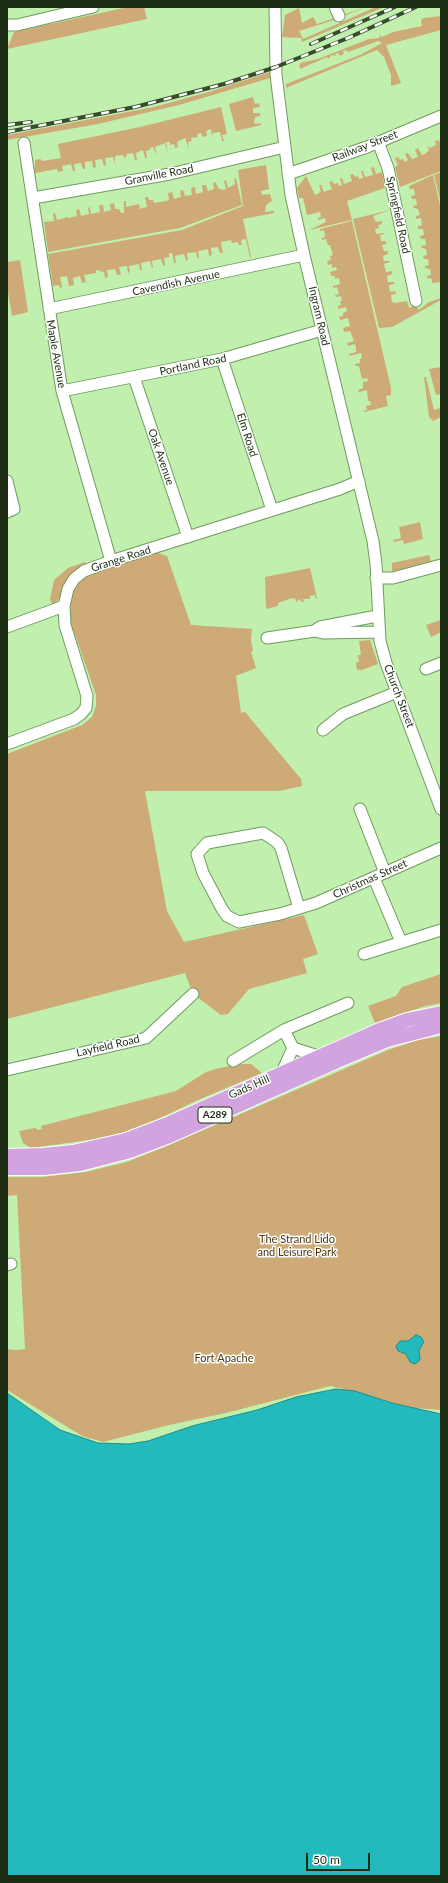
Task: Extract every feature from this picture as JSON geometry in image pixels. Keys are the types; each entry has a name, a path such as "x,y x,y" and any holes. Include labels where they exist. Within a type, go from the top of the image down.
{"main road":[{"name":"Gads Hill","path":"7,1156 43,1156 73,1152 126,1140 170,1123 318,1056 397,1023 441,1013"},
{"name":"Gads Hill","path":"7,1168 44,1168 80,1164 130,1151 167,1137 380,1043 416,1031 441,1026"}],"street":[{"path":"7,25 16,25 93,7"},
{"name":"Ingram Road","path":"275,7 276,76 288,174 304,255 373,541 376,578"},
{"name":"Railway Street","path":"288,174 378,142 441,116"},
{"name":"Springfield Road","path":"378,142 388,168 419,288 416,301"},
{"name":"Maple Avenue","path":"24,143 62,391 111,561"},
{"name":"Granville Road","path":"33,198 170,174 285,147"},
{"name":"Cavendish Avenue","path":"49,309 304,255"},
{"name":"Portland Road","path":"62,391 222,359 322,330"},
{"name":"Elm Road","path":"222,359 272,510"},
{"name":"Oak Avenue","path":"134,377 188,537"},
{"name":"Grange Road","path":"7,744 74,719 86,708 86,695 68,635 64,606 68,588 74,579 84,571 111,561 340,489 359,481"},
{"path":"7,482 11,510"},
{"path":"376,578 393,578 441,565"},
{"name":"Church Street","path":"376,578 378,632 386,664 441,809"},
{"path":"7,627 64,606"},
{"path":"267,638 315,630 320,627 377,616"},
{"path":"315,630 323,633 378,632"},
{"path":"426,669 441,663"},
{"path":"323,730 343,714 397,692"},
{"path":"360,809 385,873"},
{"name":"Christmas Street","path":"299,908 281,848 278,843 263,833 207,843 197,854 203,873 222,909 233,920 246,921 299,908 316,903 441,848"},
{"path":"374,878 401,942"},
{"path":"364,954 441,930"},
{"name":"Layfield Road","path":"7,1070 146,1038 193,994"},
{"path":"233,1061 284,1030 348,1003"},
{"path":"284,1030 293,1048 318,1056"},
{"path":"282,1072 293,1048"}],"green space":[{"path":"128,7 144,7 147,19 7,49 14,32"},
{"path":"366,7 334,20 299,31 303,39 376,7 384,7 302,42 301,38 282,37 285,15 299,8 302,23 313,17 317,24"},
{"path":"441,16 441,30 386,45 401,83 391,86 391,75 384,57 377,50 286,88 286,84 360,55 382,43 378,41 348,52 346,50 343,51 344,54 340,56 338,53 335,54 336,56 332,55 328,59 327,57 302,69 299,67 300,63 318,59 369,39 379,38 380,35 382,37 393,32 422,26 421,20 424,18"},
{"path":"270,72 270,78 179,105 98,124 7,140 7,135 154,107 212,91"},
{"path":"253,97 255,104 259,103 260,107 253,108 253,113 260,113 260,116 255,117 254,124 261,123 261,125 236,131 229,104"},
{"path":"221,107 227,134 222,135 224,141 222,141 220,132 213,133 212,136 211,129 206,131 207,136 203,137 201,133 197,134 198,137 191,138 192,141 188,142 189,149 185,138 177,142 178,147 175,148 174,144 170,145 170,142 166,142 168,154 165,143 155,147 157,156 153,147 146,151 147,158 145,158 143,150 136,153 137,160 135,160 133,153 127,154 124,158 123,155 115,156 115,164 113,157 105,158 106,165 104,166 102,159 95,160 96,167 93,168 92,161 85,162 85,169 83,169 81,163 74,164 75,171 73,171 71,164 62,166 63,171 58,172 57,169 35,173 35,160 40,159 43,161 61,158 58,144 140,127"},
{"path":"438,140 441,143 441,171 400,187 395,167 398,165 395,158 398,157 400,160 403,159 405,162 408,160 405,154 408,153 412,159 418,157 415,150 418,148 422,155 425,154 429,150 427,145 430,148 436,145 435,141"},
{"path":"266,165 269,189 261,191 262,195 270,194 272,201 266,205 265,212 274,211 274,213 243,219 250,258 246,239 241,240 242,245 239,245 238,242 232,243 231,240 221,242 223,253 220,253 218,247 211,248 212,255 209,256 208,249 198,251 199,258 197,258 196,252 187,253 188,260 186,261 184,254 175,256 176,263 174,263 172,253 169,253 169,257 164,258 165,265 163,266 161,259 152,261 153,268 150,261 141,263 142,270 140,270 139,264 129,266 130,272 128,273 127,266 119,267 121,275 117,275 115,269 107,270 108,277 105,278 104,272 96,270 96,273 84,275 86,282 82,283 80,276 73,278 74,285 69,286 67,276 60,277 62,287 60,288 59,285 53,286 48,254 182,230 243,206 238,170"},
{"path":"374,167 376,174 382,172 385,188 347,201 352,220 309,230 326,222 325,218 318,220 318,218 321,217 320,212 307,215 303,198 299,198 297,188 306,176 315,195 321,192 319,185 321,185 324,192 332,189 329,182 332,181 334,184 338,183 339,186 342,185 340,179 342,178 344,184 352,181 350,175 353,174 355,177 358,176 359,179 363,178 361,171 363,171 365,177 373,175 371,168"},
{"path":"441,172 441,204 434,175"},
{"path":"433,175 441,210 441,282 432,283 432,279 427,278 427,276 431,275 430,269 425,268 425,266 429,265 428,259 424,259 423,256 427,255 426,249 422,248 421,246 426,245 425,239 421,239 420,236 424,235 423,229 418,229 418,226 422,225 421,218 416,219 416,216 420,215 418,209 414,208 413,206 417,205 416,199 412,199 411,196 415,195 414,189 410,189 409,186"},
{"path":"236,178 242,205 180,228 48,252 44,222 54,221 53,214 55,213 57,220 77,216 76,210 79,209 81,216 89,214 88,208 90,207 91,214 100,212 99,205 103,205 104,212 111,210 110,204 114,203 115,209 119,209 121,213 124,213 124,201 126,201 126,207 139,204 140,209 147,207 145,197 148,197 149,200 153,200 154,203 166,201 169,200 168,193 172,192 174,199 181,197 180,191 183,190 185,196 192,195 191,188 195,187 196,194 203,192 202,185 206,185 208,191 214,189 213,183 215,182 219,189 222,190 226,189 224,181 226,180 228,188 235,184 234,179"},
{"path":"390,210 373,216 376,222 382,221 382,224 378,225 379,228 375,229 376,234 384,233 380,235 381,241 386,241 386,244 382,245 384,251 388,251 388,254 383,256 384,261 390,262 384,264 386,272 392,271 392,274 387,276 388,282 394,282 394,284 389,285 390,292 395,291 396,294 391,295 392,302 407,301 409,308 416,306 419,310 429,302 441,298 441,300 392,327 379,328 353,219"},
{"path":"352,221 391,388 391,395 386,396 388,406 364,412 363,411 367,410 366,406 371,405 370,401 368,401 367,390 359,392 358,390 363,388 363,382 368,381 367,378 362,379 359,366 356,366 355,364 360,363 360,359 362,358 361,353 349,356 349,354 356,352 356,348 355,344 348,346 347,343 354,341 350,331 344,332 343,328 350,326 348,318 340,320 339,317 343,316 343,313 347,311 346,307 338,309 338,306 341,305 340,301 342,301 341,296 336,297 335,295 339,294 337,287 333,288 333,286 340,284 339,278 335,279 335,276 331,276 330,272 337,270 336,267 332,268 332,264 328,265 327,261 331,260 330,256 333,255 330,245 328,245 326,239 322,240 322,238 325,237 324,230 320,231 320,229"},
{"path":"20,260 28,312 12,316 7,286 7,262"},
{"path":"441,367 441,394 436,395 429,369"},
{"path":"424,377 426,377 434,410 441,408 441,417 433,421 429,417"},
{"path":"420,522 423,539 404,544 403,540 394,542 393,540 401,538 399,527"},
{"path":"155,552 167,556 191,625 252,629 251,640 253,651 251,652 256,668 236,676 241,713 245,712 301,779 302,786 279,791 145,791 167,911 184,942 304,915 318,954 303,959 307,973 249,989 228,1014 221,1015 193,994 185,973 7,1019 7,754 82,725 92,717 96,706 96,695 76,637 70,625 69,605 72,594 77,583 95,571"},
{"path":"429,555 431,561 392,572 392,563"},
{"path":"85,562 86,564 75,571 68,579 59,599 53,605 50,600 54,580 68,568"},
{"path":"310,568 316,599 315,595 310,596 310,599 303,599 304,602 301,602 300,599 296,602 295,598 289,599 278,603 278,606 266,609 265,577"},
{"path":"441,620 441,632 431,637 426,625"},
{"path":"370,640 378,664 359,671 361,669 357,670 356,662 359,662 358,655 361,655 359,641"},
{"path":"441,974 441,1003 422,1007 375,1023 368,1006 396,996 402,987"},
{"name":"The Strand Lido and Leisure Park","path":"441,1036 441,1410 416,1408 441,1414 334,1646 7,1393 60,1430 98,1443 129,1444 148,1441 192,1426 257,1410 296,1397 318,1392 344,1389 330,1386 226,1413 169,1425 103,1442 82,1436 7,1390 7,1349 25,1349 17,1195 7,1196 7,1177 42,1177 86,1172 127,1162 388,1050 418,1040"},
{"path":"241,1064 251,1064 262,1073 198,1100 156,1120 125,1132 104,1138 31,1148 23,1143 19,1131 35,1128 38,1130 42,1129 41,1126 176,1091 206,1072"}],"water":[{"path":"416,1335 421,1337 424,1342 419,1350 420,1360 415,1364 410,1362 406,1354 398,1351 396,1346 400,1341 408,1341"},
{"path":"336,1389 355,1391 392,1403 441,1414 441,1876 7,1876 7,1393 60,1430 98,1443 129,1444 148,1441 192,1426 257,1410 296,1397"}],"railway":[{"path":"311,44 395,7"},
{"path":"7,132 135,107 224,84 276,67 348,38 416,7"},
{"path":"7,125 31,122"}],"park label":[{"name":"Fort Apache","path":"224,1358"}]}
